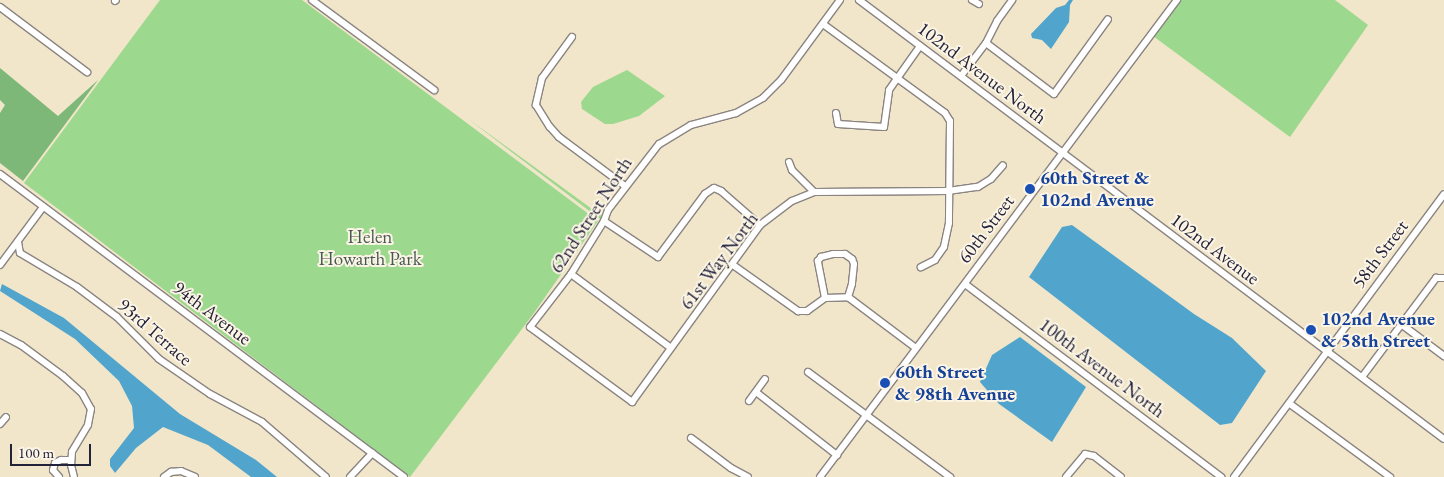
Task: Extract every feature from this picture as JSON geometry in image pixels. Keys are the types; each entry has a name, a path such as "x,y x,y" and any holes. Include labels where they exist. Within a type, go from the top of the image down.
{"street":[{"path":"312,0 434,90"},
{"name":"62nd Street North","path":"632,402 530,327 571,274 604,221 608,210 659,144 670,135 691,124 736,113 763,98 782,80 840,0"},
{"name":"102nd Avenue North","path":"859,0 1062,153"},
{"path":"972,0 979,4"},
{"path":"961,76 986,43 1012,0"},
{"name":"60th Street","path":"820,477 1177,0"},
{"path":"0,7 87,72"},
{"path":"986,43 1054,94 1108,19"},
{"path":"823,24 898,77 945,113 950,121 949,222 944,247 935,260 922,267"},
{"path":"572,37 542,78 536,105 559,137 625,186"},
{"path":"836,113 838,124 884,127 888,95 920,46"},
{"name":"102nd Avenue","path":"1062,153 1327,352"},
{"path":"789,162 792,170 814,192"},
{"name":"61st Way North","path":"632,402 733,265 760,225 792,201 814,192 948,191 978,187 991,179 1003,166"},
{"name":"94th Avenue","path":"0,174 404,477"},
{"path":"604,221 658,257 705,194 714,188 721,190 760,225"},
{"name":"58th Street","path":"1234,477 1444,194"},
{"path":"0,265 43,206"},
{"name":"93rd Terrace","path":"18,242 20,253 77,286 118,317 160,359 210,394 262,422 326,477"},
{"path":"825,298 818,261 821,257 833,254 844,254 852,259 854,264 848,297"},
{"path":"733,265 798,311 807,311 825,298 848,297 916,348"},
{"path":"571,274 671,348"},
{"path":"1362,377 1436,278 1444,278"},
{"name":"100th Avenue North","path":"965,284 1221,477"},
{"path":"1401,324 1444,356"},
{"path":"0,334 21,345 63,376 82,393 92,409 88,424 79,438 71,460 74,477"},
{"path":"1327,352 1444,439"},
{"path":"808,372 950,477"},
{"path":"749,401 765,379"},
{"path":"756,392 837,454"},
{"path":"1290,404 1390,477"},
{"path":"0,424 6,417"},
{"path":"691,438 731,468 748,477"},
{"path":"350,477 372,453"},
{"path":"1066,477 1085,454 1094,456 1121,477"},
{"path":"59,477 53,470 55,463 61,460 71,460"},
{"path":"164,477 171,472 180,471 195,477"}],"green space":[{"name":"Helen Howarth Park","path":"160,0 302,0 598,221 534,313 410,477 24,183"},
{"path":"1180,0 1335,0 1368,25 1290,137 1153,36"},
{"path":"0,68 58,116 98,80 23,181 0,163 0,113 5,105 0,100"},
{"path":"627,70 665,96 639,116 613,124 605,124 582,109 581,102 593,87"},
{"path":"467,118 603,217 602,220 569,272 537,314 600,223 600,219"}],"water":[{"path":"1069,0 1073,0 1070,5 1069,22 1051,49 1042,40 1032,38 1031,34 1056,8 1065,5"},
{"path":"1072,225 1194,314 1232,338 1266,371 1232,423 1220,425 1029,277 1062,227"},
{"path":"2,284 64,318 180,414 256,460 277,477 251,477 208,445 163,427 136,448 115,473 110,466 110,459 134,428 132,406 119,381 75,339 0,291"},
{"path":"1020,337 1086,387 1052,442 999,404 980,382 992,355"}],"place":[{"name":"60th Street & 102nd Avenue","path":"1030,189"},
{"name":"102nd Avenue & 58th Street","path":"1311,330"},
{"name":"60th Street & 98th Avenue","path":"885,383"}]}
